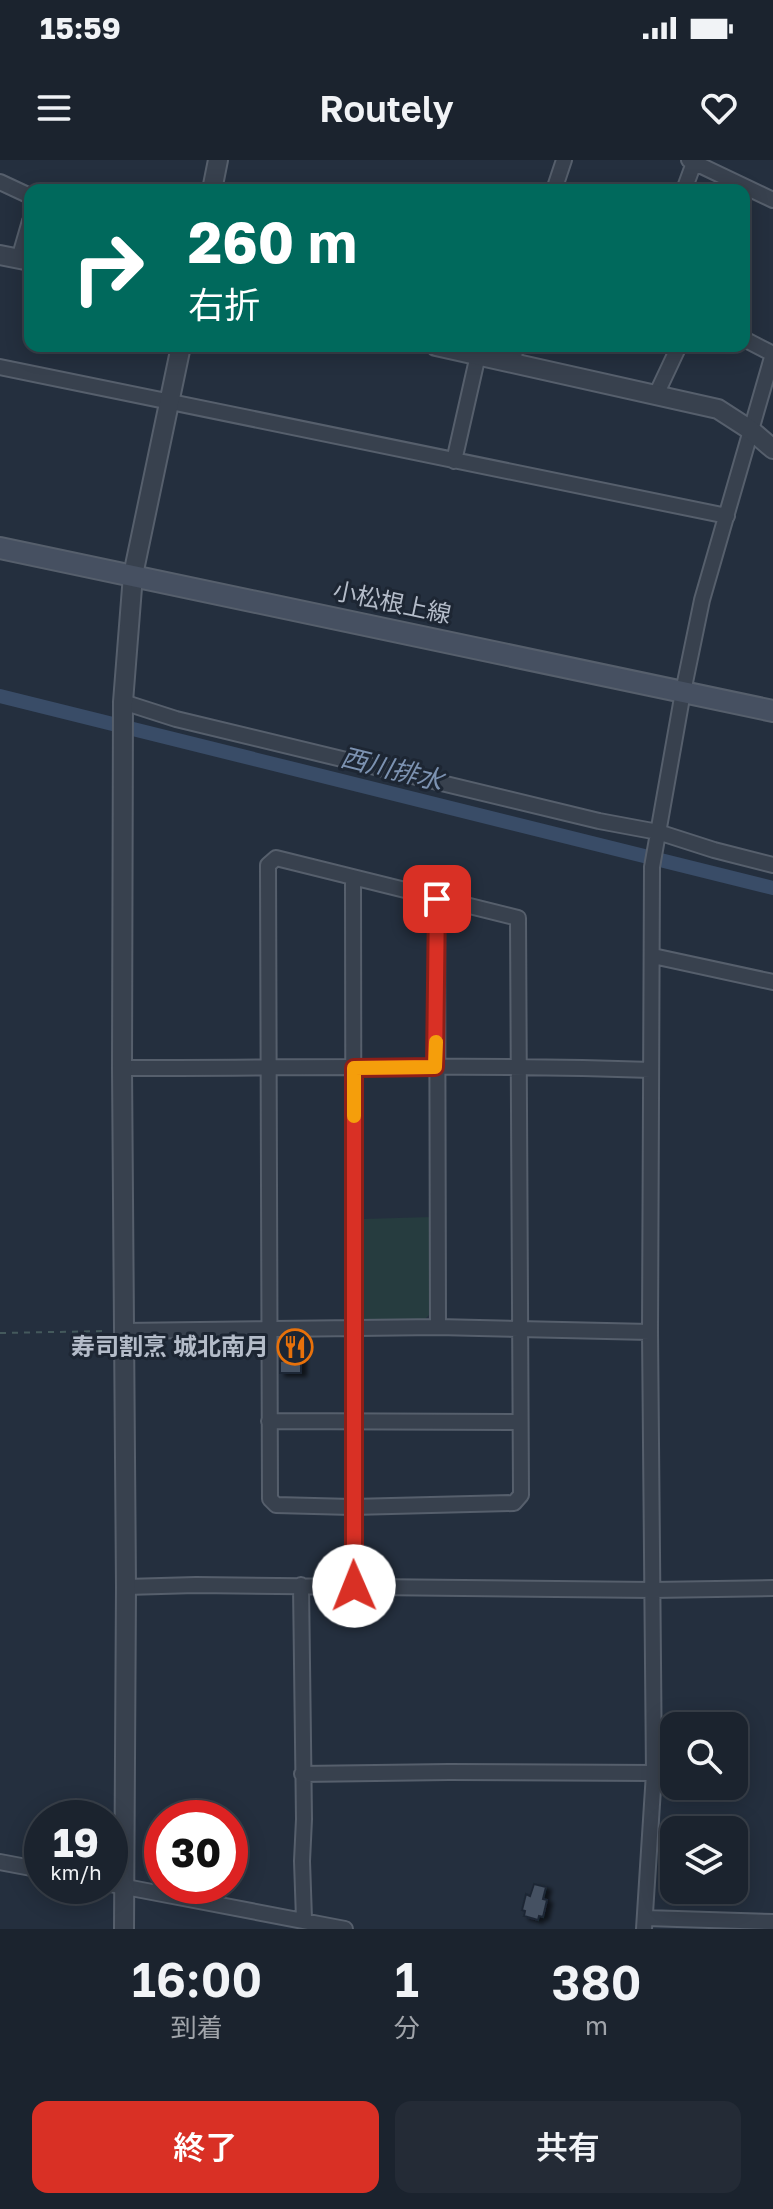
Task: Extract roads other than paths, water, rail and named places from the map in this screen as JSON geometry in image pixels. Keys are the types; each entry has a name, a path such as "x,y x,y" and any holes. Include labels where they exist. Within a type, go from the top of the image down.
{"main road":[{"name":"小松根上線","path":"0,548 773,711"}],"street":[{"path":"213,184 218,160"},
{"path":"556,184 564,160"},
{"path":"686,184 693,160 732,184"},
{"path":"0,182 24,193"},
{"path":"750,194 773,200"},
{"path":"0,255 24,260"},
{"path":"750,342 773,354 702,600 652,867 650,1332 654,1773 645,1923 773,1922"},
{"path":"120,1800 126,1587 123,709 133,575 180,352"},
{"path":"464,352 478,355 514,354 656,395 718,409 773,449"},
{"path":"656,395 676,352"},
{"path":"454,461 478,355"},
{"path":"0,367 727,516"},
{"path":"123,709 191,722 773,865"},
{"path":"276,858 353,878 518,918 521,1495 514,1503 352,1507 276,1505 270,1499 268,865 276,858"},
{"path":"353,878 354,1586"},
{"path":"437,899 438,1327"},
{"path":"653,956 773,982"},
{"path":"122,1068 520,1065 651,1070"},
{"path":"124,1331 438,1327 650,1332"},
{"path":"269,1421 520,1422"},
{"path":"301,1585 304,1919"},
{"path":"126,1587 773,1588"},
{"path":"302,1774 654,1773"},
{"path":"0,1862 24,1867"},
{"path":"128,1887 345,1929"},
{"path":"120,1904 124,1929"}],"waterway":[{"name":"西川排水","path":"0,696 773,888"}],"place":[{"name":"寿司割烹 城北南月","path":"295,1347"}]}
